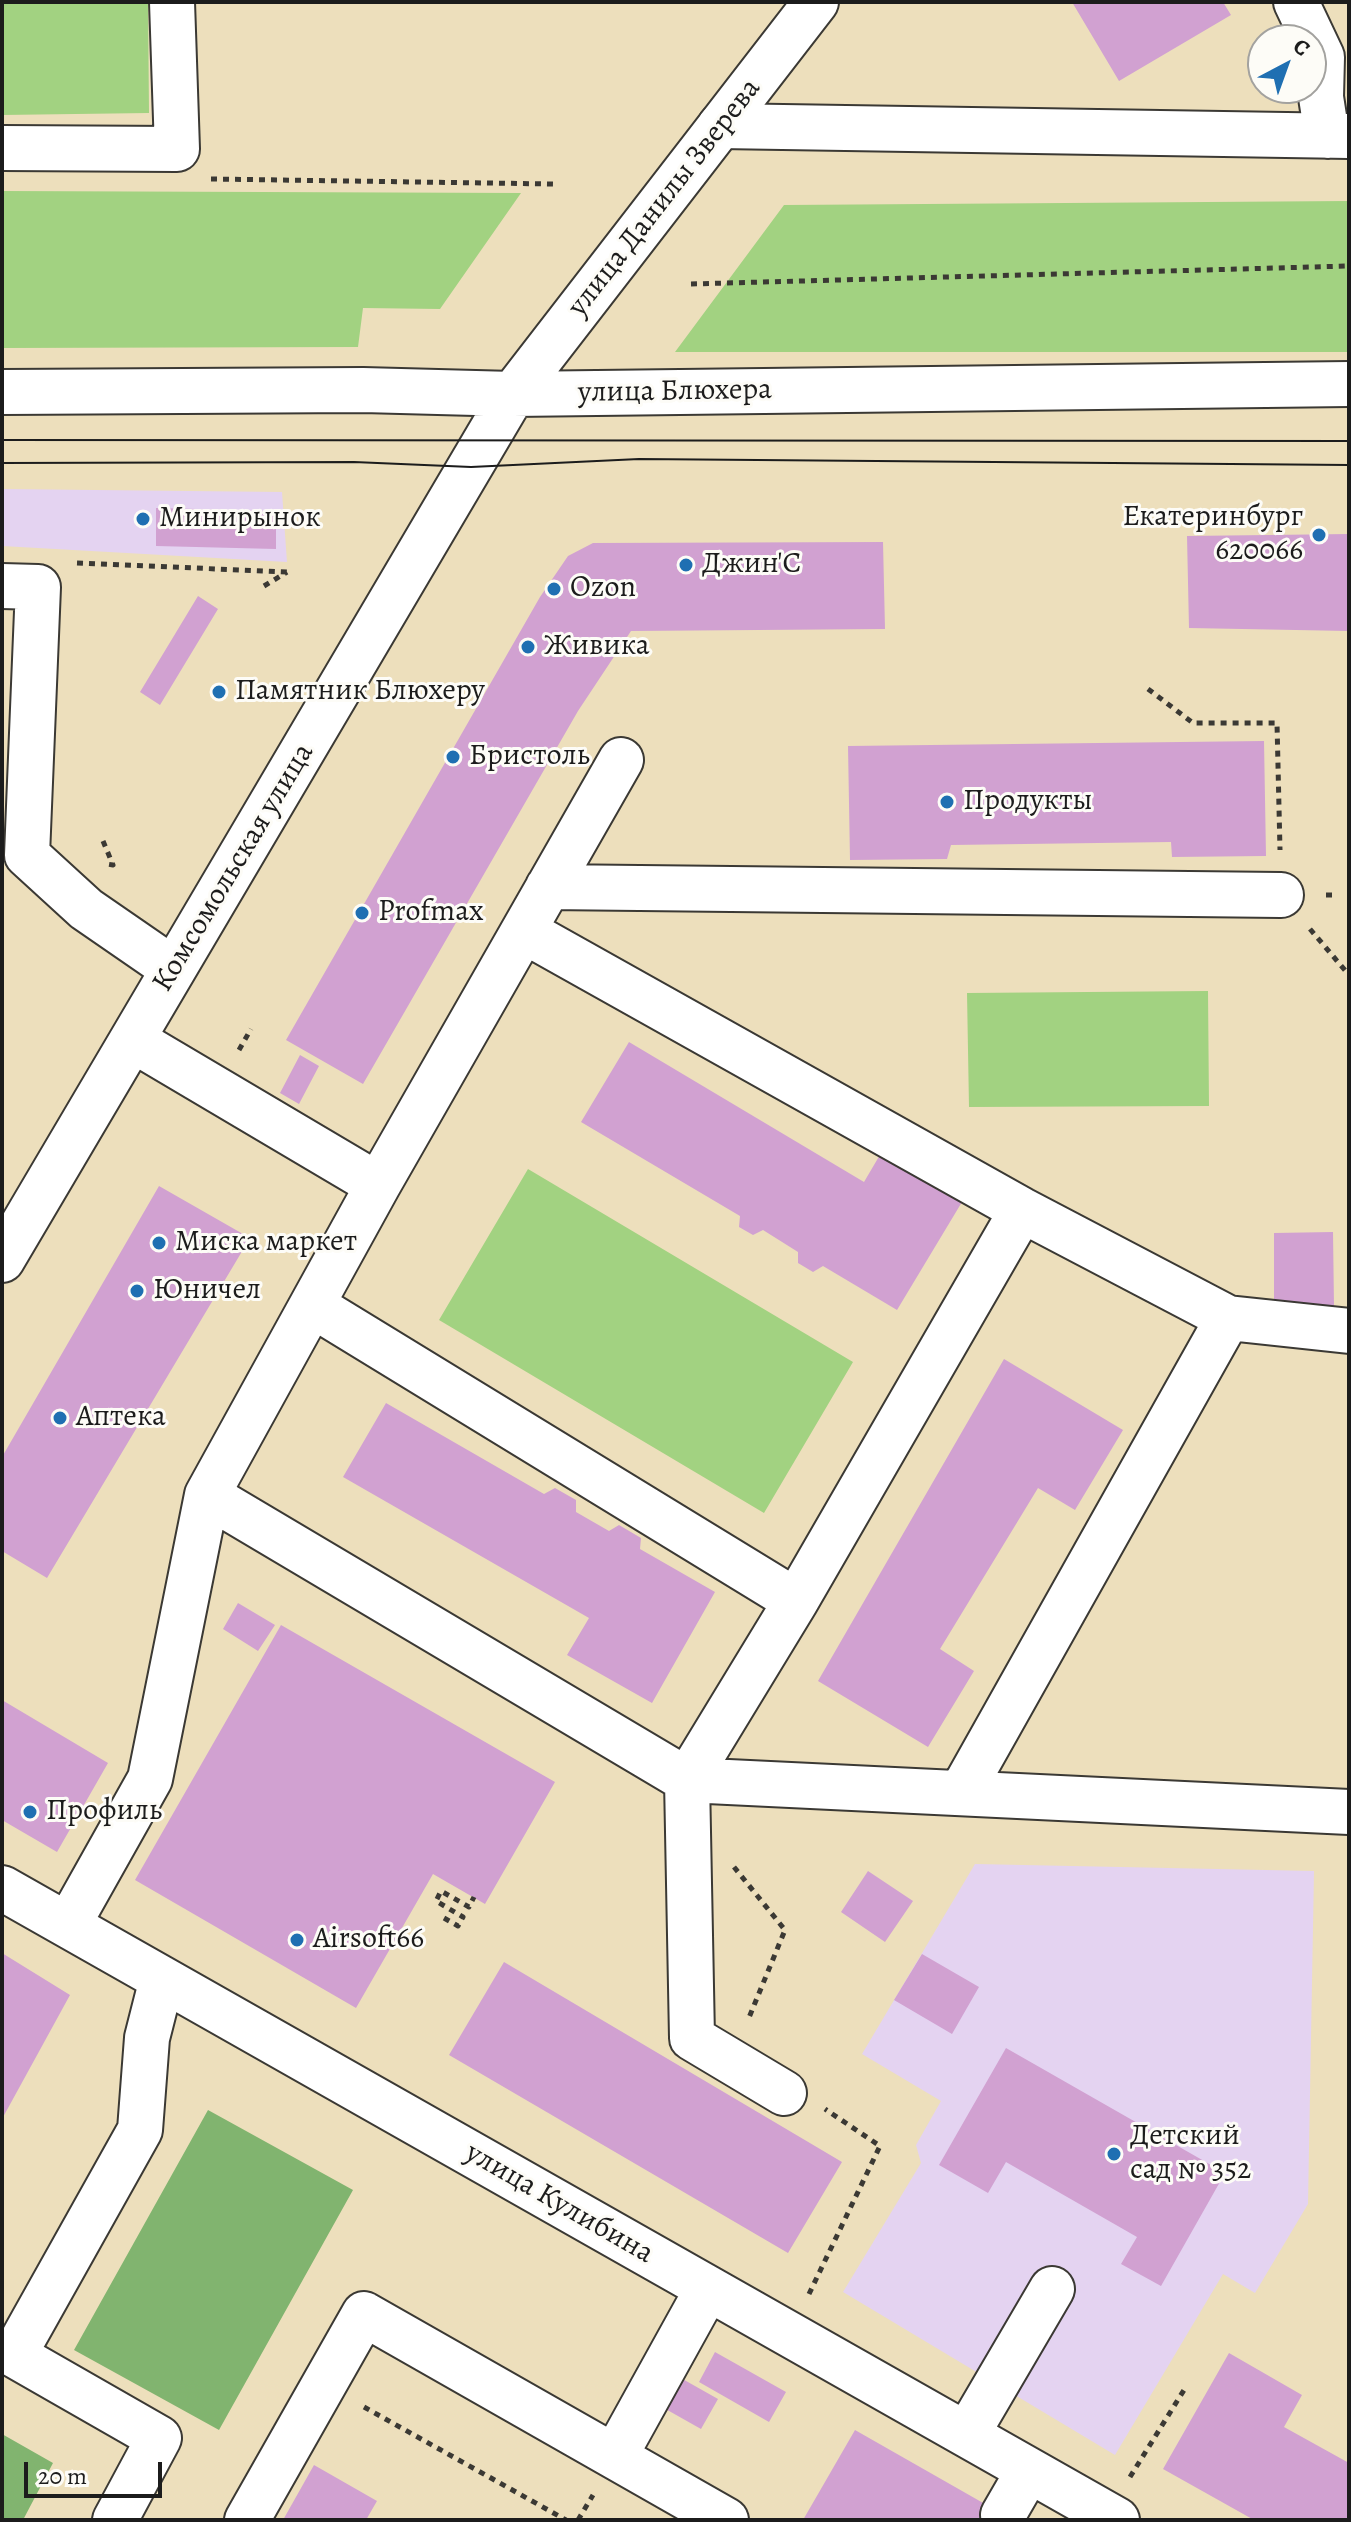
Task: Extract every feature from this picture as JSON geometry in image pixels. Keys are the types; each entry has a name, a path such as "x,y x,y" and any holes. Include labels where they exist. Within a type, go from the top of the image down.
{"main road":[{"path":"2,148 177,149 172,2"},
{"name":"улица Данилы Зверева","path":"513,394 816,2"},
{"path":"720,126 1338,136 1321,97 1322,57 1296,2"},
{"name":"улица Блюхера","path":"2,392 363,390 513,394 1349,384"},
{"name":"Комсомольская улица","path":"2,1260 513,394"},
{"path":"2,586 38,587 27,855 86,909 173,969"},
{"path":"68,1925 150,1779 207,1495 378,1185 621,760"},
{"path":"548,887 1281,895"},
{"path":"524,931 1022,1210 1228,1318 1349,1331"},
{"path":"133,1040 378,1185"},
{"path":"784,2093 692,2038 687,1780 796,1601 1022,1210"},
{"path":"312,1305 796,1601"},
{"path":"961,1793 1228,1318"},
{"path":"207,1495 687,1780 1349,1812"},
{"name":"улица Кулибина","path":"2,1888 1029,2470 1122,2501"},
{"path":"115,2520 159,2438 14,2355 140,2130 147,2038 162,1979"},
{"path":"615,2456 708,2288"},
{"path":"967,2434 1052,2289"},
{"path":"247,2520 364,2314 726,2520"},
{"path":"1003,2515 1029,2470"}],"path":[{"path":"209,179 554,184"},
{"path":"691,284 1349,266"},
{"path":"73,562 288,572 264,586"},
{"path":"1148,689 1193,723 1277,723 1281,895 1349,975"},
{"path":"103,841 113,865"},
{"path":"444,1918 458,1926 463,1917 436,1901 441,1891 469,1907 474,1897"},
{"path":"1122,2501 1184,2390"},
{"path":"353,2401 566,2520"}],"shaded area":[{"name":"Минирынок","path":"2,489 282,492 287,562 2,546"},
{"name":"Детский сад № 352","path":"975,1864 1314,1871 1308,2204 1255,2293 1223,2274 1115,2455 843,2292 921,2163 916,2145 941,2101 862,2054"}],"green space":[{"path":"2,2 148,2 149,113 2,115"},
{"path":"2,191 521,193 440,309 363,308 358,347 2,348"},
{"path":"1349,201 1349,352 675,352 784,205"},
{"path":"1208,991 1209,1106 969,1107 967,993"},
{"path":"528,1169 853,1362 764,1513 439,1320"},
{"path":"208,2110 353,2190 219,2430 74,2350"},
{"path":"2,2434 53,2463 23,2520 2,2520"}],"building":[{"path":"1072,2 1223,2 1231,15 1119,81"},
{"path":"156,508 276,511 276,549 156,546"},
{"path":"1349,534 1349,631 1189,628 1187,536"},
{"path":"883,542 885,629 631,631 578,711 363,1084 286,1040 540,597 568,556 593,543"},
{"path":"198,596 218,609 160,705 140,692"},
{"path":"1264,741 1266,856 1172,857 1171,842 951,845 947,859 850,860 848,746"},
{"path":"629,1042 864,1182 884,1148 965,1197 897,1310 823,1266 813,1272 798,1263 798,1252 763,1230 753,1235 739,1227 740,1216 581,1122"},
{"path":"300,1055 319,1066 299,1104 280,1093"},
{"path":"159,1186 250,1238 47,1578 2,1551 2,1457"},
{"path":"1333,1232 1334,1306 1274,1306 1274,1233"},
{"path":"1004,1359 1123,1430 1075,1510 1038,1488 940,1649 974,1671 928,1747 818,1681"},
{"path":"386,1403 544,1494 555,1488 576,1500 576,1512 609,1531 619,1525 641,1538 640,1549 715,1592 652,1703 567,1655 589,1618 343,1477"},
{"path":"238,1603 275,1625 258,1651 223,1629"},
{"path":"281,1625 555,1782 485,1904 433,1874 356,2008 135,1880"},
{"path":"2,1700 108,1763 57,1852 2,1820"},
{"path":"868,1871 913,1901 885,1942 841,1912"},
{"path":"2,1953 70,1995 2,2119"},
{"path":"922,1954 979,1987 952,2034 894,2000"},
{"path":"504,1962 842,2162 788,2253 449,2055"},
{"path":"1006,2048 1225,2173 1161,2286 1121,2264 1137,2237 1006,2162 988,2193 939,2165"},
{"path":"715,2352 786,2392 769,2422 699,2382"},
{"path":"1229,2353 1302,2395 1284,2427 1349,2463 1349,2520 1254,2520 1163,2469"},
{"path":"679,2377 718,2399 701,2429 662,2407"},
{"path":"855,2430 1013,2520 803,2520"},
{"path":"314,2465 377,2501 366,2520 283,2520"}],"tram line":[{"path":"2,440 1349,441"},
{"path":"2,463 354,462 471,467 639,459 1349,465"}],"place":[{"name":"Минирынок","path":"143,519"},
{"name":"Екатеринбург 620066","path":"1319,535"},
{"name":"Джин'С","path":"686,565"},
{"name":"Ozon","path":"554,589"},
{"name":"Живика","path":"528,647"},
{"name":"Памятник Блюхеру","path":"219,692"},
{"name":"Бристоль","path":"453,757"},
{"name":"Продукты","path":"947,802"},
{"name":"Profmax","path":"362,913"},
{"name":"Миска маркет","path":"159,1243"},
{"name":"Юничел","path":"137,1291"},
{"name":"Аптека","path":"60,1418"},
{"name":"Профиль","path":"30,1812"},
{"name":"Airsoft66","path":"297,1940"},
{"name":"Детский сад № 352","path":"1114,2154"}]}
